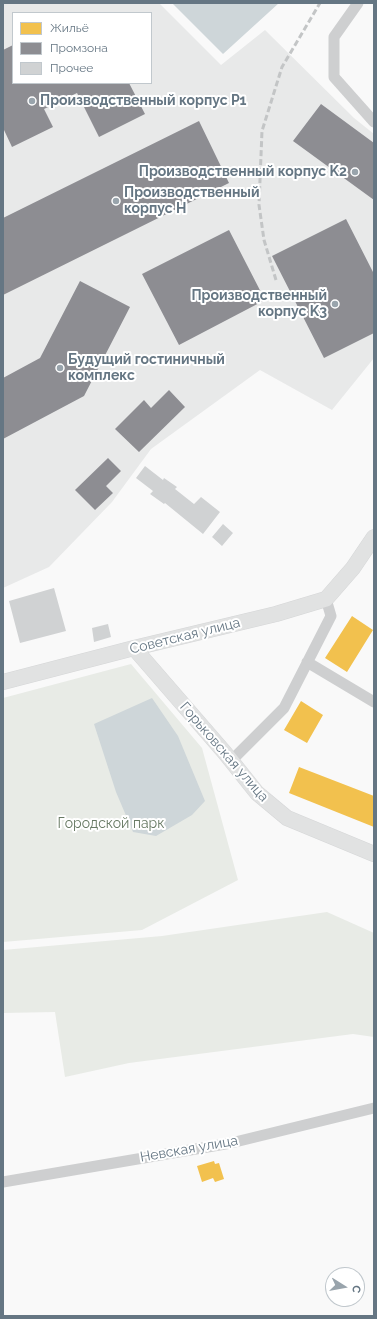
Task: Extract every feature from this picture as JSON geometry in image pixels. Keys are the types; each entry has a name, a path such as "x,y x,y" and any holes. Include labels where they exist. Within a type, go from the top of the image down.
{"main road":[{"path":"326,599 353,568 374,537"},
{"name":"Советская улица","path":"3,682 134,648 276,614 326,599"},
{"name":"Горьковская улица","path":"134,648 257,793 287,818 374,854"}],"street":[{"path":"358,3 334,38 334,77 374,122"},
{"path":"231,761 284,708 331,616 326,599"},
{"path":"307,662 374,702"},
{"name":"Невская улица","path":"3,1182 231,1143 374,1108"}],"shaded area":[{"path":"3,3 159,3 221,65 265,30 354,118 374,134 374,358 332,410 260,370 151,449 112,502 49,567 3,588"},
{"path":"172,3 279,3 223,54"},
{"path":"152,698 178,736 205,801 192,815 156,836 133,832 116,792 94,724"}],"green space":[{"name":"Городской парк","path":"131,664 202,748 238,880 142,930 3,942 3,698"},
{"path":"327,912 374,933 374,1037 353,1034 129,1063 65,1077 55,1012 3,1013 3,950 162,936"}],"building: Жильё":[{"path":"352,616 373,630 347,672 325,658"},
{"path":"301,701 323,715 307,743 284,730"},
{"path":"299,767 374,796 374,827 289,793"},
{"path":"214,1161 215,1164 219,1163 224,1179 215,1182 213,1178 202,1182 197,1166"}],"building: Промзона":[{"path":"12,46 12,84 130,84 145,114 99,137 77,93 44,109 53,127 12,147 4,130 3,131 3,50"},
{"name":"Производственный корпус K2","path":"321,104 374,143 374,200 293,141"},
{"name":"Производственный корпус H","path":"199,121 229,183 3,295 3,218"},
{"name":"Производственный корпус K3","path":"346,219 374,274 374,333 324,358 272,256"},
{"path":"229,230 265,300 179,345 142,274"},
{"name":"Будущий гостиничный комплекс","path":"80,281 130,307 84,396 3,439 3,378 40,358"},
{"path":"169,390 185,407 139,452 115,429 144,400 151,408"},
{"path":"108,458 121,471 106,486 113,493 95,510 75,490"}],"building: Прочее":[{"path":"145,466 163,480 164,478 177,487 175,489 194,504 201,497 220,512 203,534 165,503 164,504 150,494 153,491 136,478"},
{"path":"223,524 233,533 222,546 212,537"},
{"path":"54,588 66,631 20,643 9,601"},
{"path":"108,624 111,637 94,642 92,628"}],"railway":[{"path":"276,280 264,240 259,205 262,131 282,67 320,3"}],"place":[{"name":"Производственный корпус P1","path":"32,101"},
{"name":"Производственный корпус K2","path":"355,172"},
{"name":"Производственный корпус H","path":"116,201"},
{"name":"Производственный корпус K3","path":"335,304"},
{"name":"Будущий гостиничный комплекс","path":"60,368"}]}
